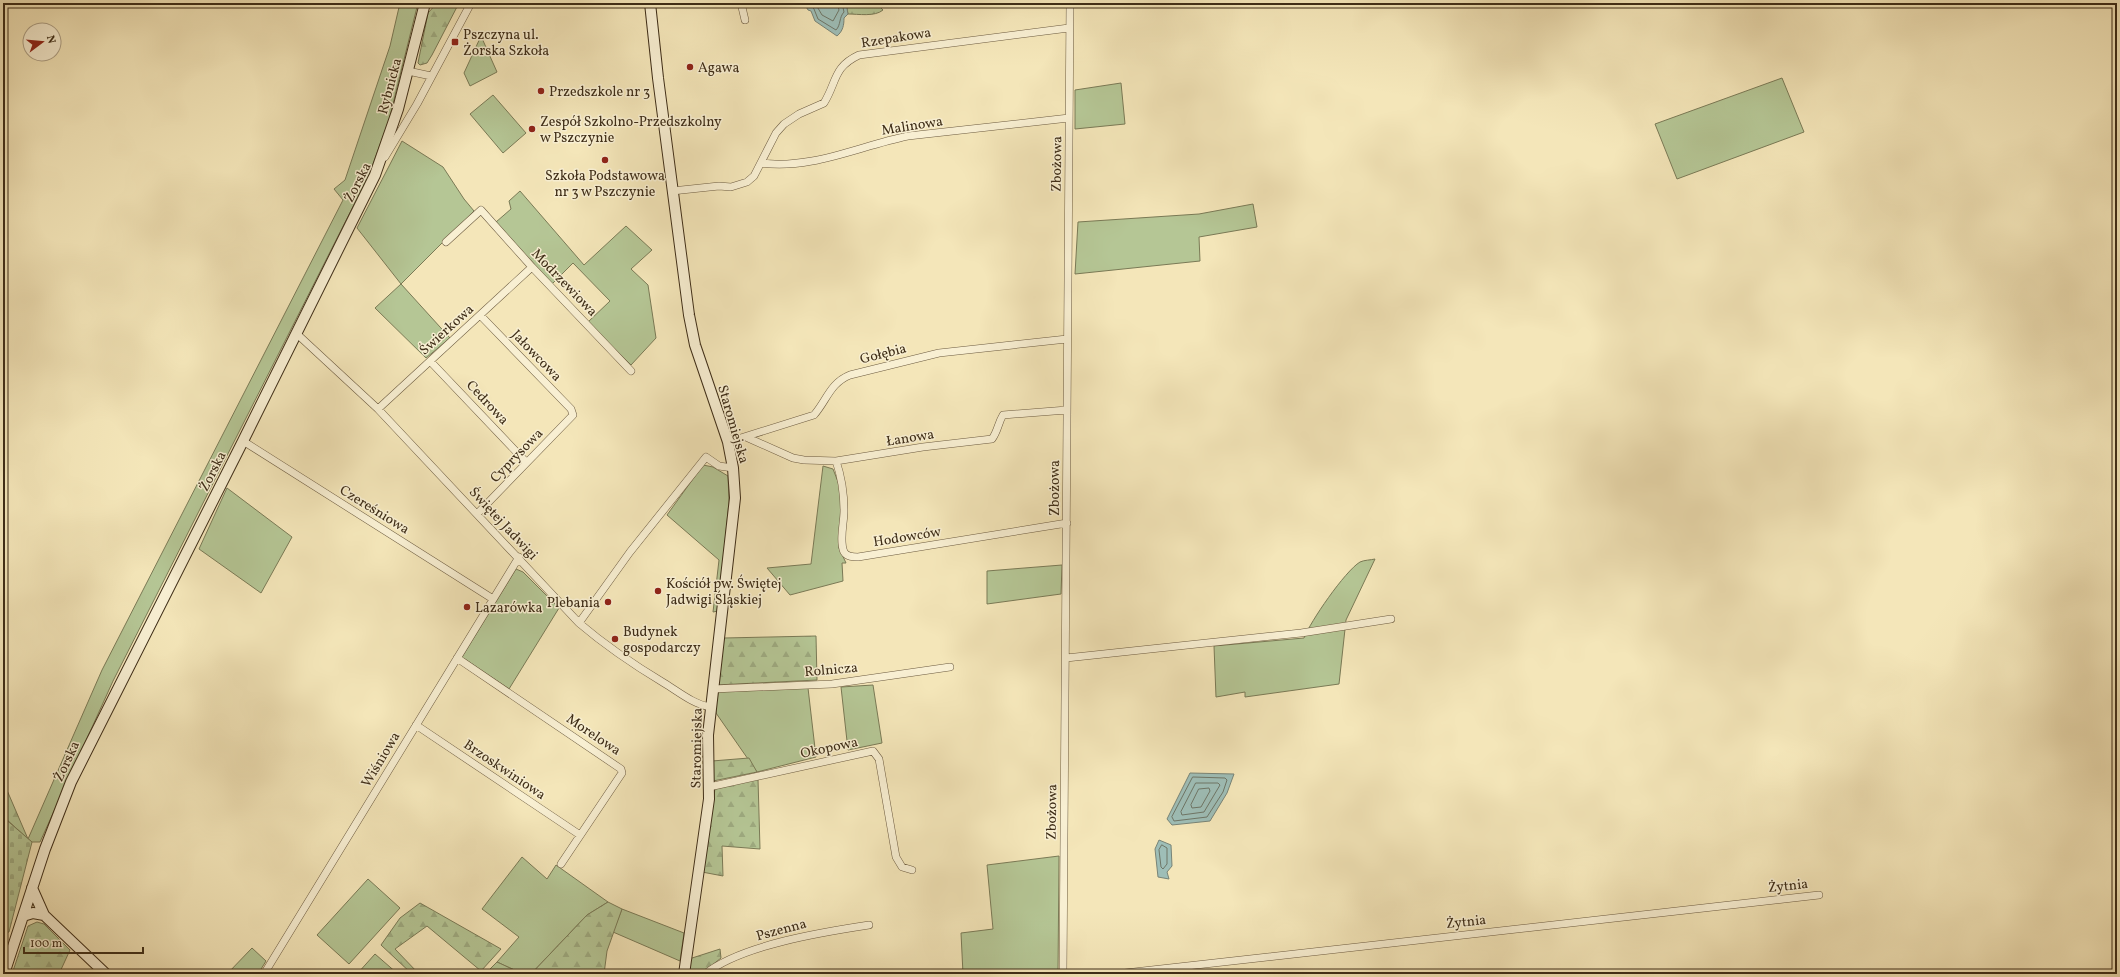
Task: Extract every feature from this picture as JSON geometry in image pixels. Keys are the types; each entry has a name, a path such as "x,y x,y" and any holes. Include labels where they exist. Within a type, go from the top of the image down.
{"street":[{"name":"Rybnicka","path":"375,175 398,109 425,3"},
{"name":"Żorska","path":"4,970 52,829 71,782 297,334 375,175 417,104 471,3"},
{"name":"Staromiejska","path":"650,3 672,191 687,300 695,345 728,442 733,468 735,510 710,707 707,750 709,787 705,834 684,974"},
{"path":"741,3 745,20"},
{"name":"Zbożowa","path":"1063,974 1070,3"},
{"name":"Rzepakowa","path":"672,191 741,185 754,176 776,133 784,124 799,114 824,103 837,73 850,59 859,55 1070,28"},
{"path":"408,71 431,76"},
{"name":"Malinowa","path":"761,163 778,166 807,163 908,136 1069,118"},
{"name":"Modrzewiowa","path":"446,242 481,210 532,267 631,371"},
{"name":"Świerkowa","path":"378,409 532,267"},
{"name":"Jałowcowa","path":"480,315 571,409 573,415"},
{"name":"Świętej Jadwigi","path":"297,334 378,409 519,557 579,623 606,646 630,662 696,703 710,707"},
{"name":"Gołębia","path":"728,442 814,415 832,386 840,379 850,374 939,353 1067,339"},
{"name":"Cedrowa","path":"430,360 526,462"},
{"name":"Łanowa","path":"746,437 793,458 804,460 836,461 923,447 992,439 998,432 1000,420 1003,415 1067,410"},
{"name":"Cyprysowa","path":"477,514 573,415"},
{"name":"Czereśniowa","path":"243,441 493,599"},
{"path":"579,623 630,552 706,457 719,466 733,468"},
{"name":"Hodowców","path":"836,461 843,488 844,512 842,545 845,553 850,557 858,557 1067,522"},
{"name":"Wiśniowa","path":"264,974 519,557"},
{"path":"1066,658 1302,633 1391,619"},
{"name":"Morelowa","path":"457,658 621,768 622,772 561,864"},
{"name":"Rolnicza","path":"713,688 832,684 950,667"},
{"name":"Brzoskwiniowa","path":"416,725 580,835"},
{"name":"Okopowa","path":"709,787 873,751 879,759 896,857 902,867 912,870"},
{"path":"32,888 44,915 106,974"},
{"name":"Żytnia","path":"1116,974 1819,895"},
{"path":"23,916 34,913 44,915"},
{"name":"Pszenna","path":"705,974 750,951 822,932 868,925"}],"green space":[{"path":"400,3 418,3 389,120 369,175 113,681 40,842 32,842 28,839 102,670 343,200 334,189 345,180 390,46"},
{"path":"437,3 459,3 427,63 420,65 418,63 428,13"},
{"path":"846,3 876,3 883,10 876,14 848,14"},
{"path":"481,36 497,72 470,86 464,73"},
{"path":"1782,78 1804,132 1677,179 1655,124"},
{"path":"1121,83 1125,124 1075,129 1075,90"},
{"path":"493,95 526,133 503,153 470,114"},
{"path":"402,141 443,167 464,199 474,211 401,284 357,228"},
{"path":"520,191 584,265 626,226 652,250 631,269 648,285 656,338 631,365 588,322 610,301 573,263 552,284 496,222 511,209 509,201"},
{"path":"1253,204 1257,227 1199,237 1200,261 1075,274 1078,222 1199,214"},
{"path":"401,284 450,338 426,358 375,308"},
{"path":"703,465 713,467 728,476 729,502 718,611 713,612 719,560 667,515"},
{"path":"823,466 833,469 840,487 842,513 839,548 846,563 842,563 843,581 790,595 767,568 811,564"},
{"path":"227,488 292,537 261,593 199,549"},
{"path":"1375,559 1346,620 1339,684 1245,697 1245,692 1216,697 1214,646 1304,638 1320,609 1346,575 1360,562"},
{"path":"1062,565 1061,594 987,604 987,571"},
{"path":"516,569 523,572 559,608 509,689 462,657"},
{"path":"816,636 817,680 716,685 724,638"},
{"path":"873,685 882,743 848,750 841,687"},
{"path":"808,688 816,757 757,772 716,713 715,692"},
{"path":"749,758 757,772 713,781 712,761"},
{"path":"758,779 760,849 722,846 723,876 702,872 715,789"},
{"path":"3,781 28,839 3,816"},
{"path":"3,817 32,842 9,932 3,933"},
{"path":"1059,856 1058,974 963,974 961,933 993,929 987,865"},
{"path":"522,857 547,879 556,865 608,902 587,915 531,974 523,974 497,962 519,937 482,909"},
{"path":"368,879 400,908 349,964 317,935"},
{"path":"608,902 622,909 607,951 604,974 531,974 587,915"},
{"path":"420,903 501,949 481,971 427,926 395,949 419,974 412,974 381,945 400,918"},
{"path":"622,909 684,933 680,961 613,932"},
{"path":"37,922 44,924 70,950 59,974 12,974 28,926"},
{"path":"252,948 266,961 258,974 227,974"},
{"path":"720,949 721,958 701,974 687,974 689,959"},
{"path":"375,954 398,974 357,974"},
{"path":"497,962 523,974 485,974"}],"water":[{"path":"804,3 846,3 848,14 844,18 841,32 837,36 815,21 811,11 808,10"},
{"path":"1190,773 1234,774 1227,793 1210,821 1172,825 1167,819"},
{"path":"1159,840 1171,845 1172,866 1167,872 1169,879 1158,877 1155,849"}],"place":[{"name":"Pszczyna ul. Żorska Szkoła","path":"455,42"},
{"name":"Agawa","path":"690,67"},
{"name":"Przedszkole nr 3","path":"541,91"},
{"name":"Zespół Szkolno-Przedszkolny w Pszczynie","path":"532,129"},
{"name":"Szkoła Podstawowa nr 3 w Pszczynie","path":"605,160"},
{"name":"Kościół pw. Świętej Jadwigi Śląskiej","path":"658,591"},
{"name":"Plebania","path":"608,602"},
{"name":"Lazarówka","path":"467,607"},
{"name":"Budynek gospodarczy","path":"615,639"}]}
